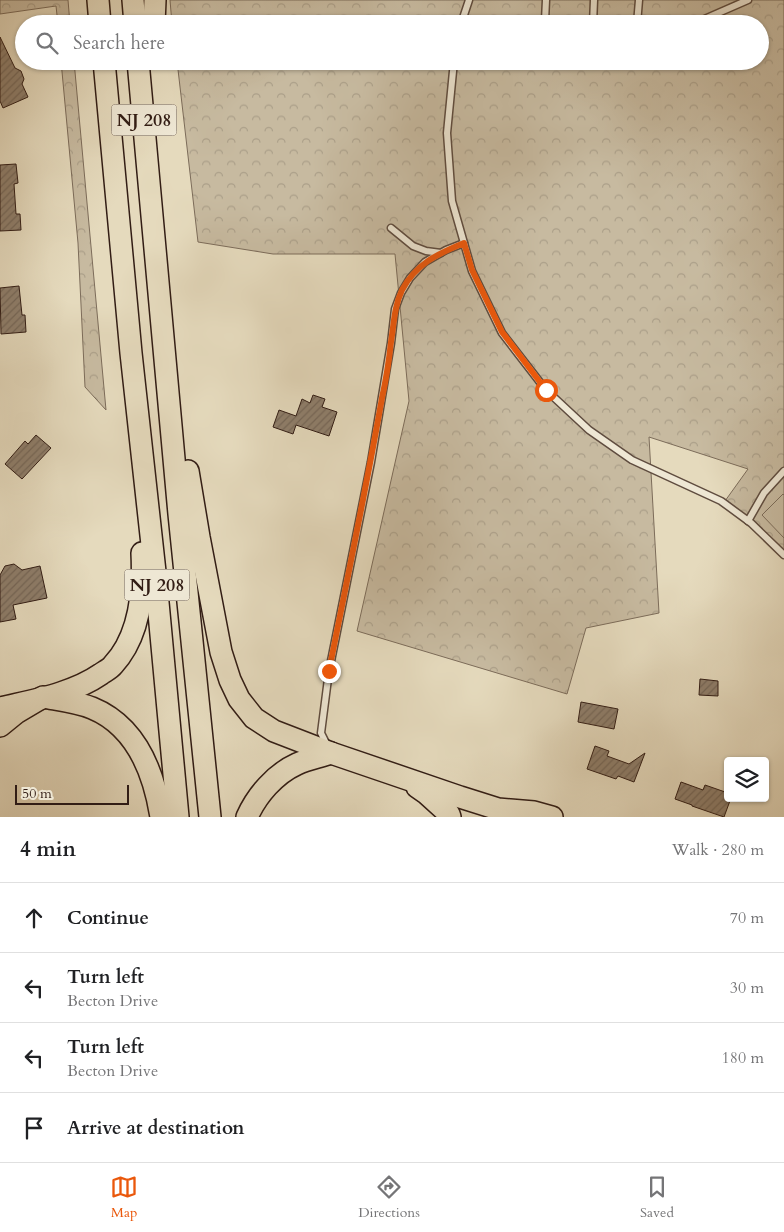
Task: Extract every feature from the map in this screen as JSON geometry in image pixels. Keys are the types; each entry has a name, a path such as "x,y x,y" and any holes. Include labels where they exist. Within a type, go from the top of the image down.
{"highway":[{"path":"98,0 99,15"},
{"path":"133,0 134,15"},
{"path":"154,15 155,0"},
{"name":"NJ 208","path":"105,70 131,353 156,581 178,817"},
{"name":"NJ 208","path":"139,70 178,504 210,817"},
{"path":"149,179 152,70"},
{"path":"160,306 199,537 221,652 230,680 239,699 254,718 274,731 331,753 504,813 534,812 552,817"},
{"path":"0,708 69,689 94,679 112,666 129,643 136,625 143,571 131,353"},
{"path":"0,726 16,713 43,697 92,708 117,722 135,744 146,762 154,782 161,817"},
{"path":"247,817 253,804 282,772 299,763 331,753"},
{"path":"402,777 427,794 450,817"},
{"path":"460,797 474,811 476,817"}],"lane":[{"path":"464,15 469,0"},
{"path":"545,15 546,0"},
{"path":"593,15 594,0"},
{"path":"638,15 639,0"},
{"path":"714,15 748,0"},
{"path":"453,70 447,133 452,201 472,270 502,332 546,390 589,430 632,460 721,501 748,520 784,555"},
{"path":"391,228 414,246 426,251 441,253"},
{"path":"331,753 321,733 329,671 383,396 395,309 401,293 410,278 425,262 464,243"},
{"path":"748,520 764,493 784,471"}],"green space":[{"path":"0,0 68,0 69,15 57,15 56,6 0,14"},
{"path":"170,0 784,0 784,559 725,501 748,469 649,437 659,613 586,628 567,694 357,631 409,401 395,254 273,254 198,242 178,70 769,70 769,15 171,15"},
{"path":"62,70 75,70 106,410 85,387 78,243"},
{"path":"784,495 784,538 762,515"}],"building":[{"path":"0,37 15,70 21,71 24,79 22,84 28,97 3,108 0,101"},
{"path":"16,164 18,183 14,184 16,214 20,214 21,230 0,231 0,165"},
{"path":"19,286 22,315 25,315 26,332 1,334 0,288"},
{"path":"313,395 325,399 322,407 337,412 329,436 296,425 293,434 273,427 279,410 296,416 302,399 310,403"},
{"path":"36,435 51,448 22,479 5,464 25,441 28,444"},
{"path":"14,564 22,570 40,566 47,598 13,605 16,619 0,622 0,575 5,566"},
{"path":"700,679 718,681 718,696 699,695"},
{"path":"581,702 618,709 614,729 578,722"},
{"path":"595,746 609,751 607,756 629,764 645,753 634,782 618,776 616,779 587,769"},
{"path":"681,782 703,790 705,785 724,792 724,802 730,802 724,817 675,799"}],"route":[{"path":"329,671 371,462 383,396 395,309 401,293 410,278 425,262 446,250 464,243 472,270 502,332 546,390"}]}
